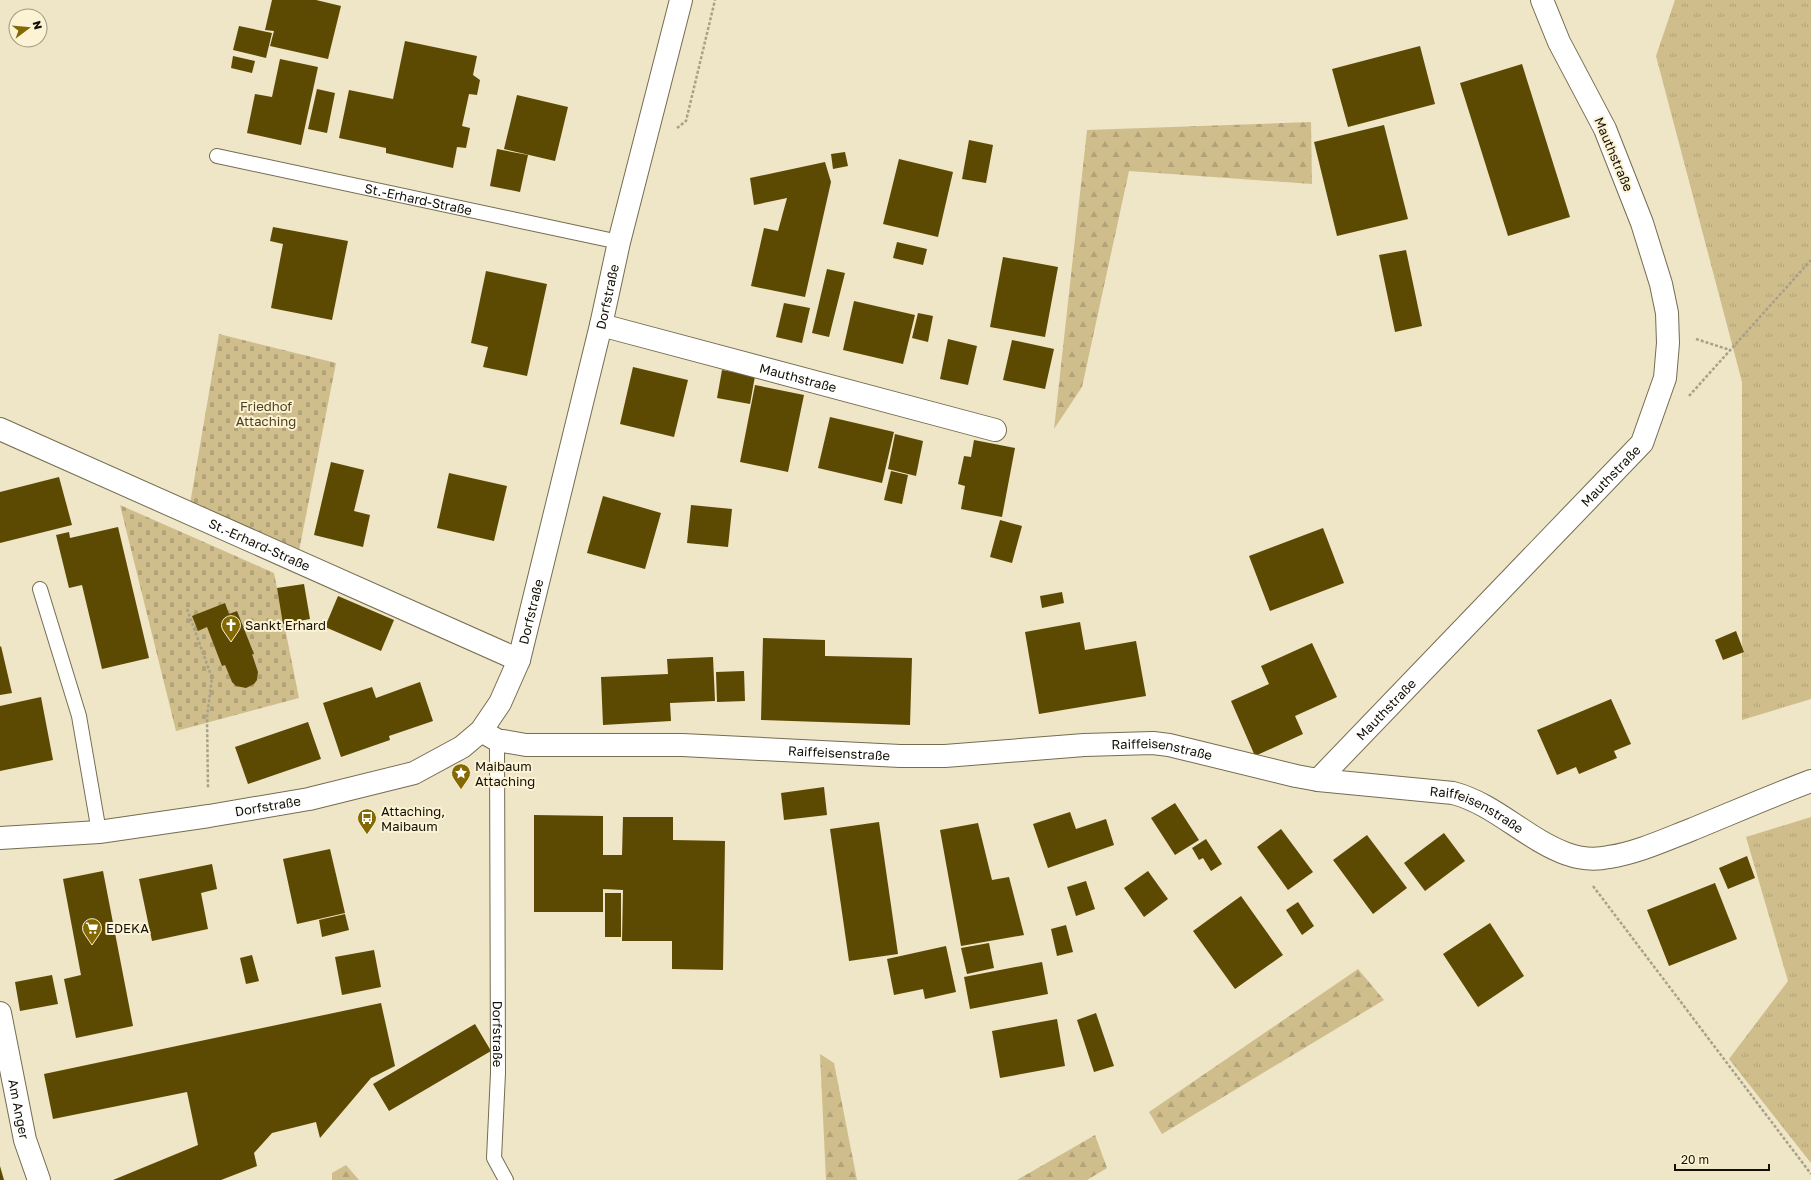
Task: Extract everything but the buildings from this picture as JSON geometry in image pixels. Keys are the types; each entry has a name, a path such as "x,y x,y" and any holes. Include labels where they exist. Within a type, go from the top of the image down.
{"street":[{"name":"Dorfstraße","path":"0,838 99,832 209,816 309,799 414,773 462,747 489,736 500,703 518,660 601,325 619,242 681,0"},
{"name":"Mauthstraße","path":"1318,780 1642,443 1665,378 1668,323 1662,284 1642,223 1605,129 1559,42 1542,0"},
{"name":"Mauthstraße","path":"601,325 995,430"},
{"name":"St.-Erhard-Straße","path":"0,429 518,660"},
{"name":"Raiffeisenstraße","path":"489,736 526,745 682,745 900,756 945,756 1084,746 1153,743 1169,745 1318,780 1452,793 1465,796 1478,802 1511,824 1556,850 1588,859 1598,859 1624,853 1660,842 1811,780"},
{"name":"Am Anger","path":"0,1013 25,1140 39,1180"}],"lane":[{"name":"St.-Erhard-Straße","path":"217,156 619,242"},
{"path":"40,589 79,716 99,832"},
{"name":"Dorfstraße","path":"489,736 498,1073 494,1158 506,1180"}],"path":[{"path":"1684,400 1811,260"},
{"path":"1668,323 1696,339 1730,350"},
{"path":"187,609 212,678 207,717 209,816"},
{"path":"1570,855 1811,1174"}],"green space":[{"path":"1675,0 1811,0 1811,699 1742,720 1742,382 1656,56"},
{"path":"1311,122 1312,184 1129,171 1082,387 1054,429 1087,130"},
{"name":"Friedhof Attaching","path":"219,334 336,363 298,556 190,504"},
{"path":"120,505 274,573 299,698 176,731"},
{"path":"1811,817 1811,1163 1729,1059 1788,981 1746,837"},
{"path":"1358,969 1384,1000 1162,1134 1149,1112"},
{"path":"820,1054 834,1063 857,1180 826,1180"},
{"path":"1095,1135 1107,1168 1087,1180 1017,1180"},
{"path":"346,1165 359,1180 332,1180 332,1173"}],"place":[{"name":"Sankt Erhard","path":"231,642"},
{"name":"Maibaum Attaching","path":"461,790"},
{"name":"Attaching, Maibaum","path":"367,835"},
{"name":"EDEKA","path":"92,945"}]}
